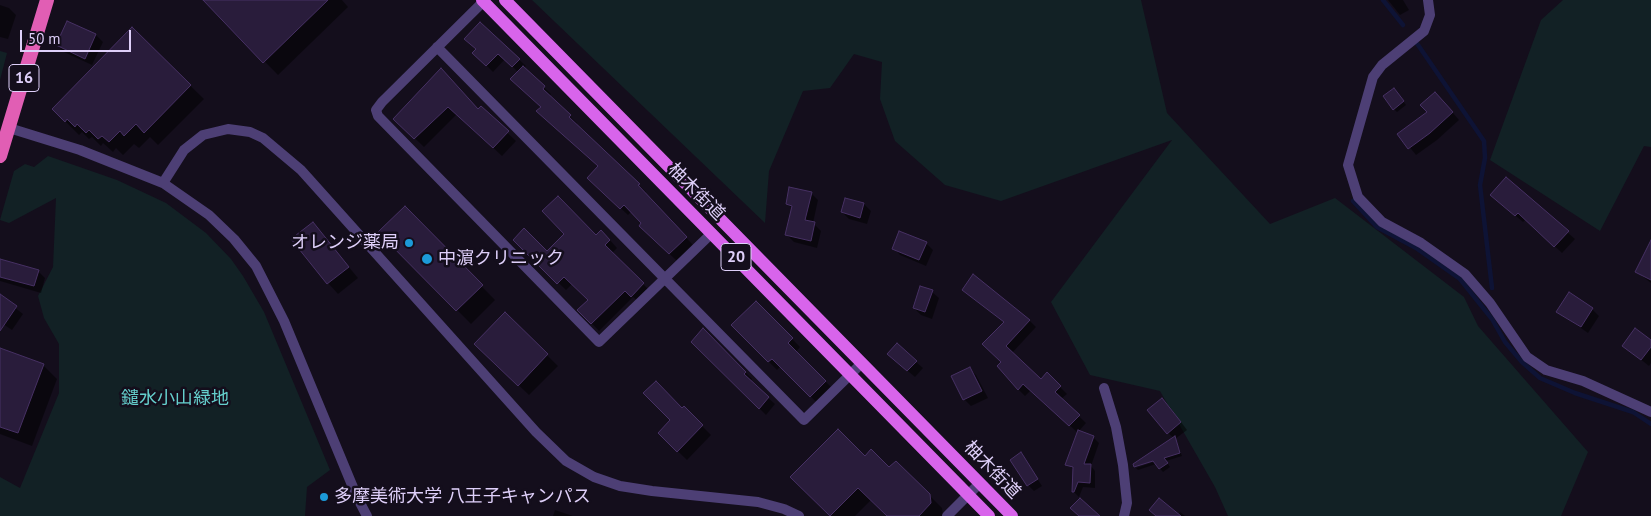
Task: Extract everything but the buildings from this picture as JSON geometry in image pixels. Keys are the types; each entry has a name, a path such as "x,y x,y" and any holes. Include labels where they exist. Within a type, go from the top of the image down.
{"highway":[{"name":"16","path":"0,156 48,0"}],"main road":[{"name":"柚木街道","path":"505,0 1012,516"},
{"name":"柚木街道","path":"483,1 989,516"}],"street":[{"path":"1428,0 1430,15 1424,31 1382,65 1373,77 1348,165 1358,197 1382,222 1421,244 1465,274 1490,303 1526,357 1546,370 1583,381 1651,412"},
{"path":"483,1 382,102 376,110 378,116 599,342 712,233"},
{"path":"437,47 804,420 862,363"},
{"path":"9,128 88,153 163,183 209,215 256,266 284,321 367,516"},
{"path":"163,183 184,150 202,135 217,130 239,130 263,138 275,146 306,176 536,432 566,461 594,477 620,486 758,502 784,509 799,516"},
{"path":"1104,388 1116,427 1124,465 1126,503 1124,516"},
{"path":"947,516 980,483"}],"green space":[{"path":"532,0 1141,0 1167,113 1270,224 1335,198 1464,297 1478,326 1588,452 1561,516 1228,516 1215,487 1160,391 1090,375 1051,302 1172,140 1001,201 945,185 895,141 880,99 882,62 854,54 830,88 803,91 769,171 765,223"},
{"path":"1563,0 1651,0 1651,147 1644,146 1600,231 1490,160 1541,20"},
{"path":"0,51 7,53 0,80"},
{"name":"鑓水小山緑地","path":"48,156 117,180 166,203 206,233 231,259 264,312 330,470 307,487 305,516 0,516 0,477 20,488 59,393 59,344 44,318 38,296 53,267 56,198 9,223 0,220 14,171 25,164 34,167"}],"waterway":[{"path":"1383,0 1403,25"},
{"path":"1416,42 1484,141 1485,158 1480,185 1492,288"},
{"path":"1353,201 1377,227 1416,248 1460,279 1492,319 1505,342 1522,362 1540,378 1575,393 1633,412 1651,424"}],"place":[{"name":"オレンジ薬局","path":"409,243"},
{"name":"中濵クリニック","path":"427,259"},
{"name":"多摩美術大学 八王子キャンパス","path":"324,497"}]}
